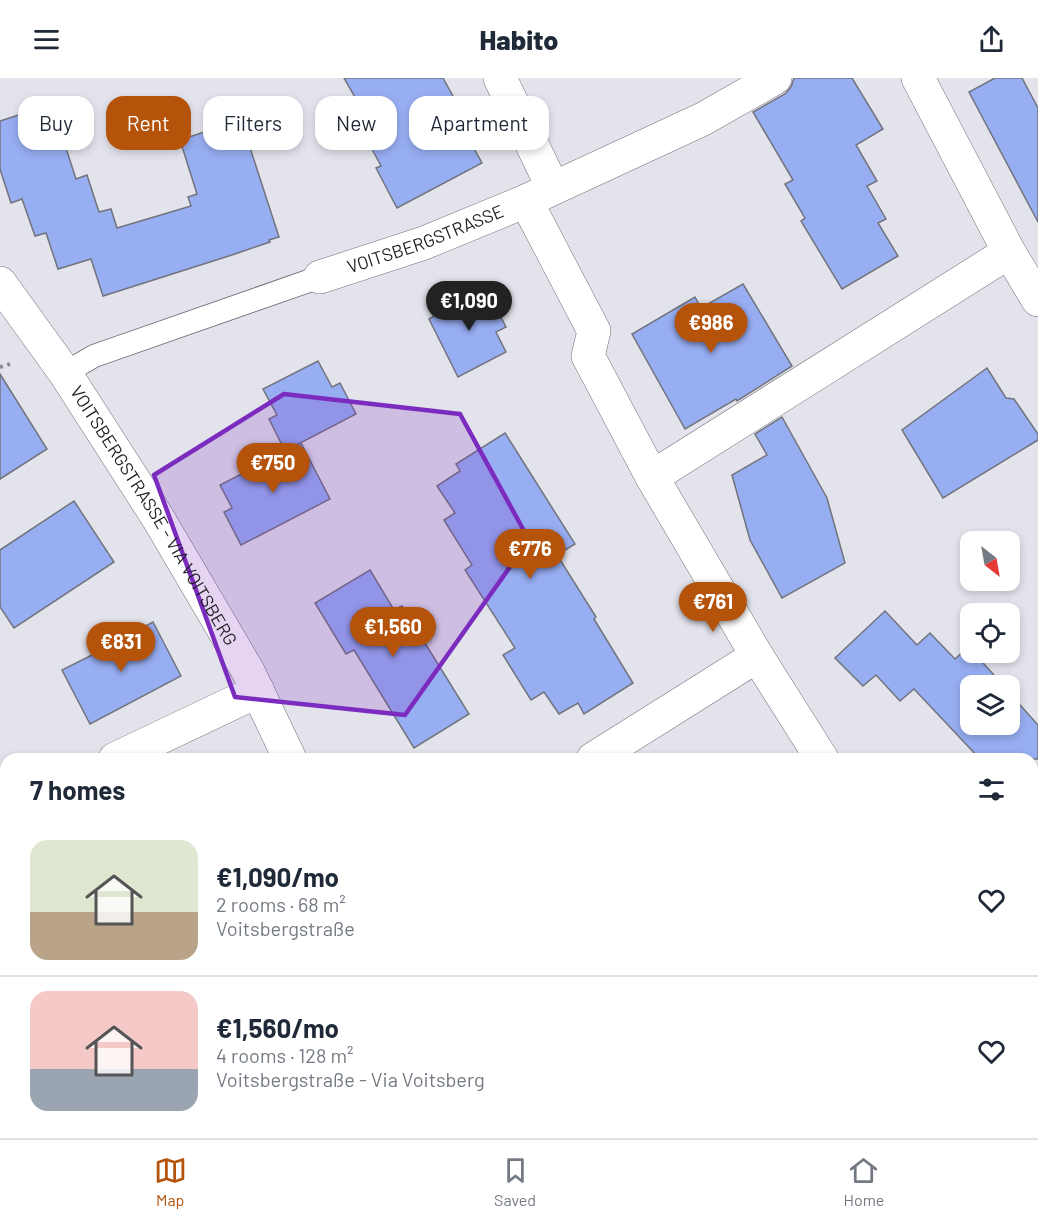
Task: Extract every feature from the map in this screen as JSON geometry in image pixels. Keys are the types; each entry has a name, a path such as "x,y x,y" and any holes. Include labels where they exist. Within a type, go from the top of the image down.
{"street":[{"path":"500,78 540,194 594,331 588,356 652,477 757,656 818,753"},
{"name":"VOITSBERGSTRASSE","path":"320,277 424,243 540,194 703,119 775,78"},
{"path":"918,78 1009,252 1038,300"},
{"path":"652,477 1009,252"},
{"name":"VOITSBERGSTRASSE - VIA VOITSBERG","path":"0,283 65,374 158,518 249,673 287,753"},
{"path":"603,753 757,656"},
{"path":"128,753 258,691"}],"lane":[{"name":"VOITSBERGSTRASSE","path":"65,374 93,356 320,277"}],"highlighted area":[{"path":"284,394 460,414 529,540 405,715 235,697 154,475"}],"building":[{"path":"344,78 443,78 453,96 409,96 409,150 475,150 482,163 397,208 376,168 381,166 372,150 397,150 397,96 354,96"},
{"path":"794,78 852,78 883,129 856,145 877,181 867,186 886,219 878,223 898,256 842,289 801,221 805,218 785,184 793,180 753,112 785,94"},
{"path":"995,78 1022,78 1038,108 1038,222 969,92"},
{"path":"18,115 18,150 67,150 76,179 87,175 99,212 111,209 117,228 191,206 188,197 197,194 183,150 191,150 191,136 203,132 203,150 251,150 279,237 235,254 103,296 91,259 58,269 46,233 35,236 22,199 11,203 0,169 0,121"},
{"path":"743,284 792,366 737,401 736,399 685,429 632,334 695,297 701,308"},
{"path":"475,289 481,302 490,297 506,327 496,332 506,352 458,377 429,319 434,316 431,312"},
{"path":"318,361 332,387 340,383 356,414 285,451 269,419 277,415 263,389"},
{"path":"987,368 1006,398 1014,399 1038,434 1038,440 943,498 902,430"},
{"path":"0,374 47,449 0,479"},
{"path":"782,417 827,498 845,563 782,598 750,540 732,475 767,455 755,434"},
{"path":"505,433 575,544 557,555 596,617 594,619 633,683 584,714 578,703 559,714 544,692 531,700 503,655 515,648 465,570 472,565 444,520 455,513 437,486 460,471 456,464"},
{"path":"301,443 330,499 241,545 224,512 232,508 220,485"},
{"path":"74,501 114,562 14,628 0,607 0,550"},
{"path":"370,570 394,610 402,606 469,714 414,748 354,650 346,654 315,603"},
{"path":"885,611 917,645 930,633 955,659 960,654 960,663 983,663 994,675 960,675 960,735 1020,735 1020,705 1038,725 1038,753 974,753 914,689 900,701 876,675 863,686 835,658"},
{"path":"153,622 181,676 90,724 62,670 94,654 93,651"}]}
